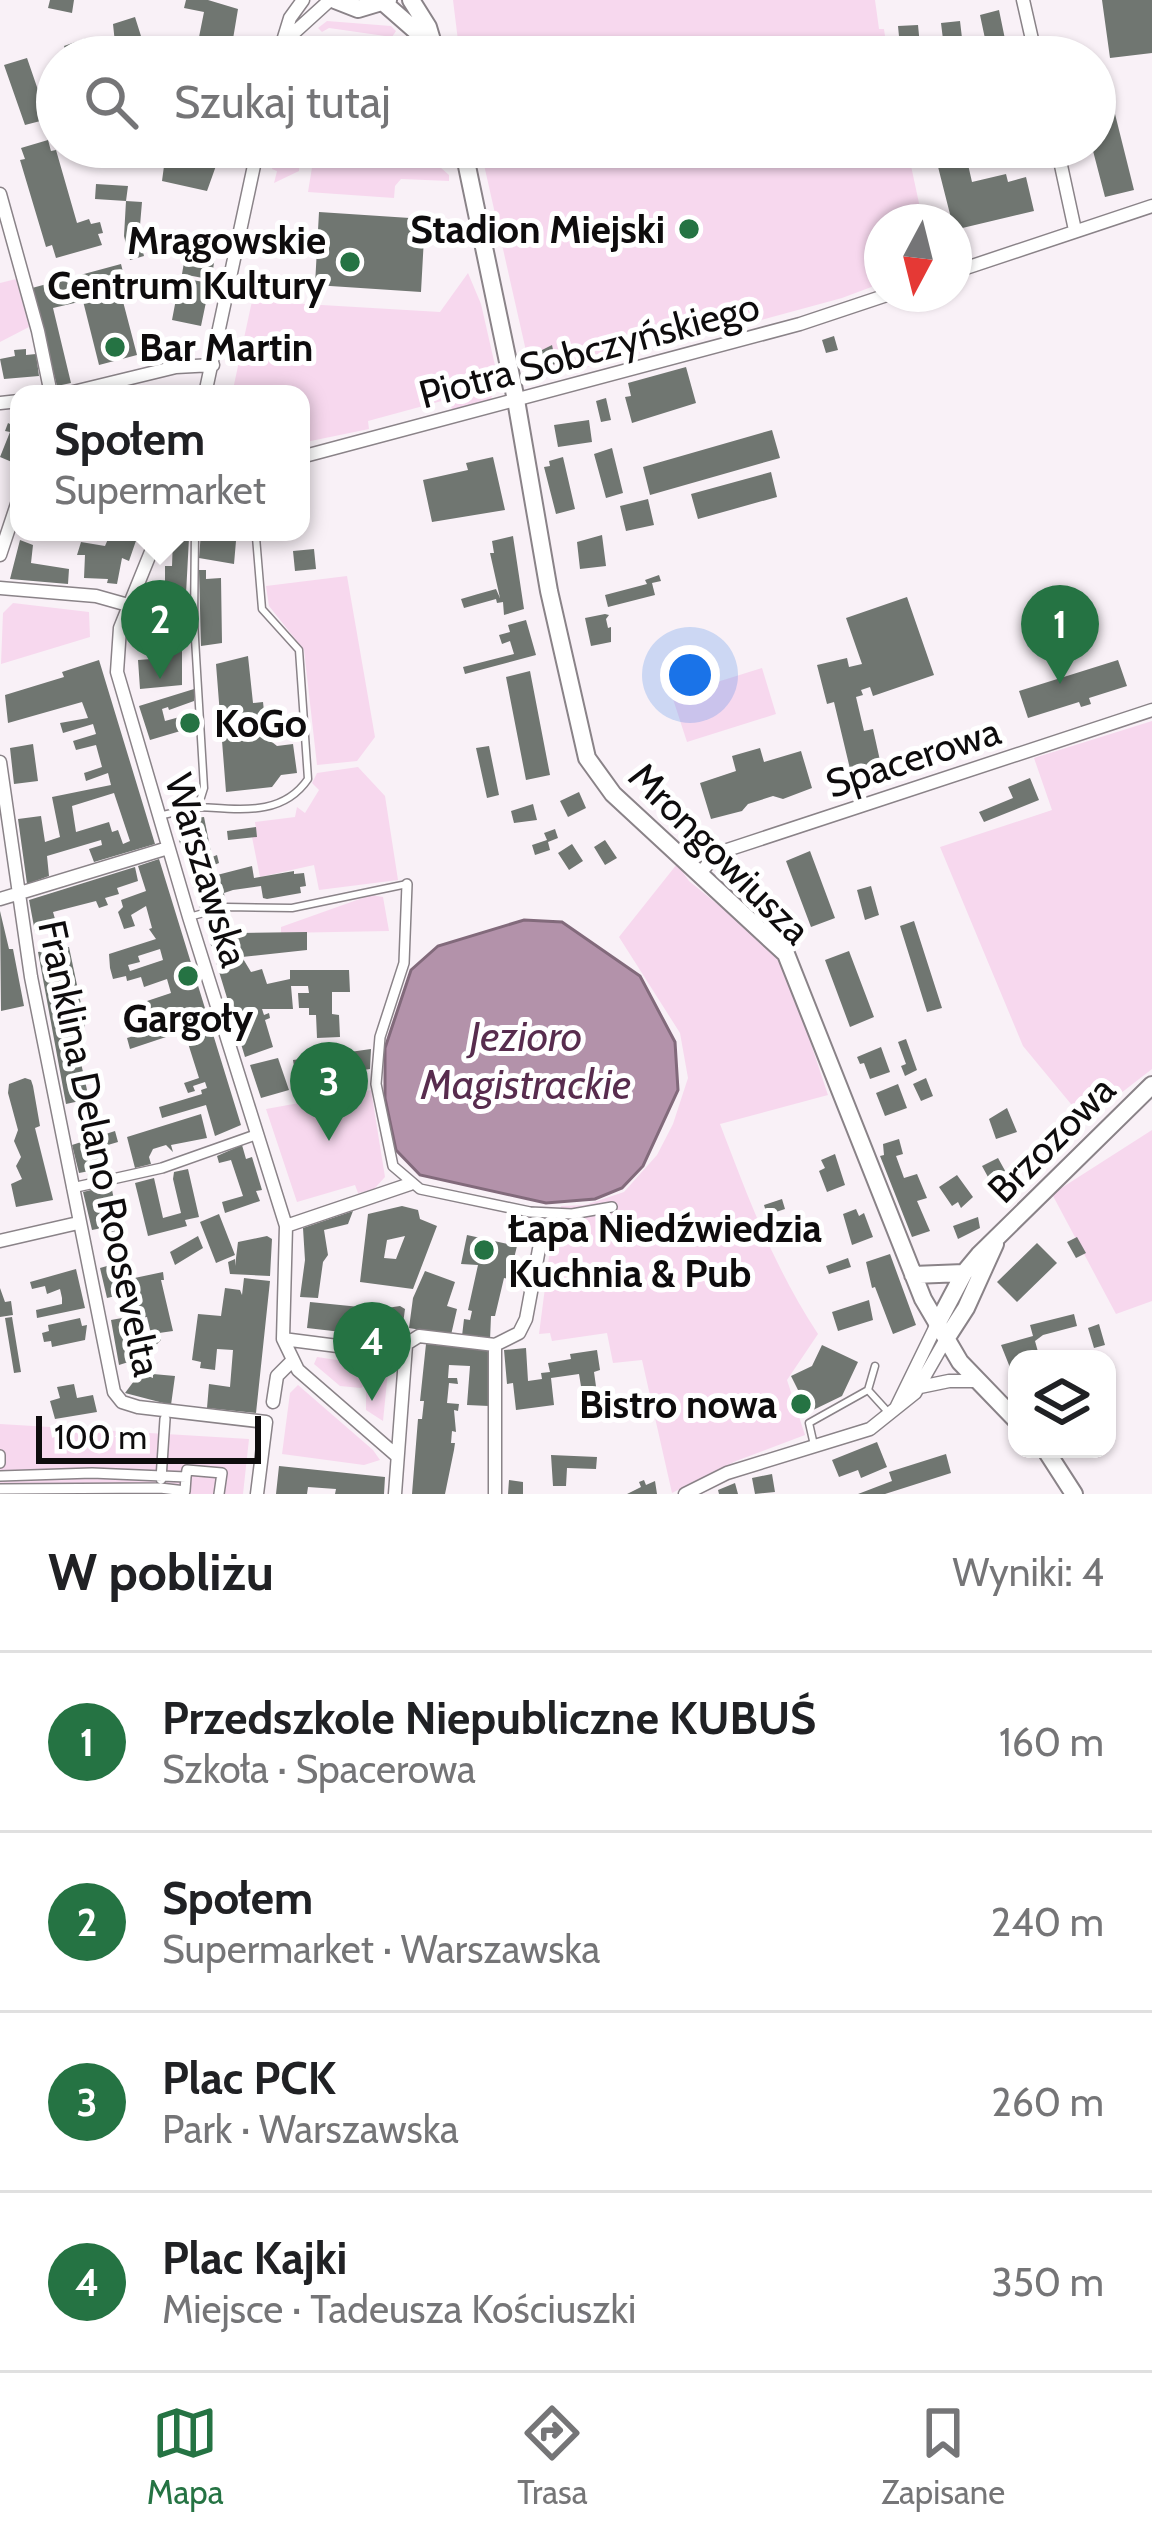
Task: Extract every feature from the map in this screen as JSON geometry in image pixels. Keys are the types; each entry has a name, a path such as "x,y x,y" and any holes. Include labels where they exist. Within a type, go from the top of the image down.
{"street":[{"path":"287,36 290,18 303,0"},
{"path":"291,36 333,0 358,9 386,1 420,36"},
{"path":"411,0 431,36"},
{"path":"1023,0 1031,36"},
{"path":"207,385 254,168"},
{"name":"Mrongowiusza","path":"467,168 549,591 587,758 613,794 787,954 913,1275 942,1331 977,1381 1008,1412"},
{"path":"1062,168 1075,230"},
{"path":"0,194 49,385"},
{"path":"972,266 1152,206"},
{"name":"Piotra Sobczyńskiego","path":"310,455 800,324 864,303"},
{"path":"102,385 176,367 213,365"},
{"path":"0,555 10,525"},
{"name":"Warszawska","path":"154,541 120,628 117,672 286,1226 283,1340"},
{"path":"0,588 96,596 128,605"},
{"name":"Spacerowa","path":"700,873 718,853 1152,710"},
{"name":"Franklina Delano Roosevelta","path":"0,763 18,893 114,1392 122,1402 165,1411 266,1422 257,1494"},
{"path":"0,899 168,848"},
{"path":"407,884 404,963 380,1037 376,1084 392,1166 420,1189 530,1212 572,1214 612,1207"},
{"name":"Brzozowa","path":"942,1331 964,1273 1033,1198 1152,1085"},
{"path":"72,1188 162,1168 258,1134"},
{"path":"286,1226 410,1184"},
{"path":"0,1241 78,1223"},
{"name":"Brzozowa","path":"942,1331 966,1308 997,1240"},
{"path":"397,1456 292,1361 283,1340 392,1353 419,1336 495,1345 519,1333 526,1319 539,1249"},
{"path":"913,1275 964,1273"},
{"path":"685,1494 727,1473 870,1429 920,1387 942,1331"},
{"path":"893,1412 942,1331"},
{"path":"395,1494 406,1344"},
{"path":"495,1345 495,1494"},
{"path":"273,1402 277,1376 292,1361"},
{"path":"920,1387 977,1381"},
{"path":"160,1491 164,1419"},
{"path":"1051,1458 1074,1494"},
{"path":"0,1489 184,1492 187,1470 222,1473 219,1494"},
{"path":"0,1475 186,1477"}],"lane":[{"path":"195,541 194,622 204,788 198,806"},
{"path":"159,816 198,806 229,809 282,804 298,794 308,779 299,650 262,609 256,541"},
{"path":"188,917 226,907 292,908 407,884"},
{"path":"814,1448 809,1423 868,1390 875,1366"},
{"path":"868,1390 893,1412"}],"shaded area":[{"path":"453,0 875,0 879,29 884,29 885,36 457,36"},
{"path":"327,21 391,26 396,31 385,36 318,28"},
{"path":"299,168 274,183 277,171 272,169"},
{"path":"312,168 441,168 449,175 449,181 401,179 394,198 308,192"},
{"path":"485,168 911,168 919,204 864,204 864,290 533,382"},
{"path":"468,273 481,304 499,383 490,400 452,410 449,399 368,421 369,429 310,441 310,385 234,385 252,301 440,312"},
{"path":"16,279 29,327 0,342 0,283"},
{"path":"347,576 375,737 357,761 317,765 304,650 269,606 266,586"},
{"path":"13,603 89,612 90,637 1,664 3,613"},
{"path":"762,668 776,714 687,742 672,696"},
{"path":"1152,721 1152,1069 1085,1121 1023,1046 940,847 1052,810 1034,758"},
{"path":"358,767 385,796 398,880 319,890 314,865 260,877 252,837 257,836 255,822 295,817 297,807 305,813 319,790 312,783 317,773"},
{"path":"677,864 689,881 782,957 828,1095 720,1124 775,1257 818,1334 787,1380 805,1435 736,1461 672,1493 642,1360 613,1363 607,1333 552,1341 550,1333 539,1334 561,1206 585,1205 624,1192 657,1155 688,1078 680,1033 619,937"},
{"path":"371,895 383,897 389,931 281,933 281,927"},
{"path":"371,1090 385,1177 373,1190 358,1193 355,1185 297,1202 266,1109"},
{"path":"1152,1130 1152,1301 1116,1314 1052,1194"},
{"path":"317,1357 384,1367 361,1388 340,1386 314,1364"},
{"path":"388,1371 383,1421 366,1410 366,1389"},
{"path":"298,1385 380,1460 364,1465 282,1454 290,1393"},
{"path":"0,1424 249,1439 243,1494 0,1494"}],"water":[{"name":"Jezioro Magistrackie","path":"524,920 562,922 640,976 675,1042 678,1090 643,1166 622,1188 595,1199 546,1203 420,1175 396,1150 385,1098 385,1048 411,970 438,946"}],"building":[{"path":"50,0 74,0 72,13 48,8"},
{"path":"186,0 208,0 238,9 234,36 199,36 204,12 184,8"},
{"path":"1102,0 1152,0 1152,53 1116,57 1116,36 1107,36"},
{"path":"999,10 1004,36 984,36 980,15"},
{"path":"135,17 141,36 114,36 113,24"},
{"path":"960,21 962,36 943,36 941,23"},
{"path":"918,25 919,36 899,36 898,26"},
{"path":"27,58 36,84 36,122 25,125 4,65"},
{"path":"1116,118 1134,190 1105,197 1097,168 1116,168"},
{"path":"36,144 36,168 61,168 77,223 100,222 102,245 56,258 52,245 46,247 20,160 25,159 21,148"},
{"path":"164,168 215,168 207,191 162,181"},
{"path":"938,168 969,168 972,182 1006,174 1008,182 1026,177 1034,211 972,226 972,204 947,204"},
{"path":"96,184 128,186 126,201 95,199"},
{"path":"126,201 142,202 139,237 144,256 130,260 124,236"},
{"path":"319,212 425,219 421,292 315,285"},
{"path":"218,236 212,276 182,274 187,245"},
{"path":"121,264 127,288 120,290 137,355 99,365 83,301 53,308 71,383 57,385 32,288"},
{"path":"180,278 210,283 201,326 172,320"},
{"path":"834,336 838,350 826,353 822,340"},
{"path":"552,345 556,364 538,368 534,354"},
{"path":"26,349 26,355 36,354 39,376 4,379 0,359"},
{"path":"686,367 696,403 632,423 625,397 631,396 628,383"},
{"path":"606,398 611,420 601,422 596,401"},
{"path":"589,420 592,442 558,447 554,425"},
{"path":"772,430 780,458 650,495 643,467"},
{"path":"10,432 10,461 0,457"},
{"path":"612,448 623,493 606,498 594,454"},
{"path":"493,457 505,510 432,522 423,480 468,470 466,463"},
{"path":"563,457 575,509 556,514 544,467"},
{"path":"771,472 777,497 698,519 691,494"},
{"path":"648,499 654,525 626,531 620,506"},
{"path":"602,535 606,566 580,569 577,542"},
{"path":"513,536 524,609 504,615 503,602 496,599 464,608 461,599 496,589 500,598 490,553 494,553 492,541"},
{"path":"20,541 33,545 31,563 69,569 68,584 10,579"},
{"path":"107,541 136,541 129,561 122,558 117,584 84,578 85,555 77,555 81,542 105,546"},
{"path":"173,541 189,541 186,594 182,594 182,685 140,689 138,660 165,658 161,584 165,584 165,566 172,566"},
{"path":"200,541 236,541 234,564 199,558"},
{"path":"314,549 316,569 295,571 293,551"},
{"path":"199,570 206,570 206,579 221,578 222,643 201,646"},
{"path":"659,575 661,581 652,583 655,595 608,607 605,595 647,584 645,580"},
{"path":"907,597 934,675 873,696 870,687 861,690 863,695 856,697 864,731 873,729 881,765 851,773 834,702 827,704 817,665 847,658 849,667 862,664 846,618"},
{"path":"609,615 611,642 591,646 585,618"},
{"path":"526,620 536,655 465,674 463,667 514,654 510,641 502,644 499,635 510,632 508,625"},
{"path":"248,656 253,703 263,702 267,738 277,746 293,744 297,773 281,775 272,787 226,792 216,664"},
{"path":"99,660 155,844 94,862 89,849 102,845 101,840 47,856 49,876 27,884 18,819 41,816 45,842 60,837 52,797 111,785 108,773 86,781 84,773 102,767 96,745 76,750 73,741 96,734 93,724 63,733 60,723 88,718 82,702 8,723 5,695 64,677 62,672","holes":["114,793 130,841 123,844 109,822 76,832 72,806"]},
{"path":"1118,660 1127,686 1089,698 1091,704 1081,707 1079,702 1028,718 1019,691"},
{"path":"530,671 550,775 526,780 506,677"},
{"path":"194,689 194,701 162,709 165,721 194,713 194,727 150,740 139,706"},
{"path":"33,744 38,781 14,784 10,748"},
{"path":"489,746 499,795 487,798 476,748"},
{"path":"760,748 764,762 801,751 812,788 783,799 773,796 711,819 700,783 736,771 732,756"},
{"path":"1030,778 1039,800 984,822 979,812 1013,798 1008,787"},
{"path":"579,792 586,808 568,817 560,801"},
{"path":"533,804 537,820 514,823 511,811"},
{"path":"204,817 212,857 217,855 219,863 214,865 217,875 252,866 254,878 304,873 306,886 300,887 301,893 267,899 261,886 233,890 224,893 225,900 200,908 178,837 184,819"},
{"path":"256,827 257,837 228,840 227,831"},
{"path":"555,829 558,838 548,842 550,850 535,855 532,845 547,840 544,833"},
{"path":"605,840 617,858 605,865 594,847"},
{"path":"572,844 583,861 569,870 558,853"},
{"path":"810,851 835,918 811,927 786,861"},
{"path":"159,859 241,1125 215,1136 206,1105 162,1118 159,1107 202,1094 207,1088 205,1082 188,1093 184,1083 199,1078 186,1037 181,1032 130,1049 127,1038 179,1022 178,1017 157,1023 144,1002 171,993 167,979 144,987 141,977 113,979 110,968 109,954 156,939 149,929 146,906 131,915 135,926 124,929 118,912 123,907 121,900 146,891 138,866","holes":["160,949 163,960 130,971 128,965"]},
{"path":"135,867 138,881 117,888 119,894 105,898 108,905 99,908 96,901 53,912 57,926 35,932 29,900"},
{"path":"871,886 879,915 865,920 857,890"},
{"path":"0,911 24,1006 1,1011"},
{"path":"914,921 942,1008 927,1012 900,926"},
{"path":"307,932 307,950 242,957 251,972 262,969 267,984 290,979 290,970 349,970 350,992 332,992 332,1014 339,1015 340,1037 317,1038 316,1015 309,1015 309,1008 299,1008 298,993 309,993 308,986 291,986 293,1009 262,1009 264,1015 269,1013 265,1020 273,1047 245,1057 210,942 239,933"},
{"path":"69,947 85,1023 77,1045 89,1099 66,1104 38,952"},
{"path":"849,951 874,1017 850,1027 825,960"},
{"path":"906,1039 917,1070 905,1076 898,1042"},
{"path":"881,1047 890,1072 870,1079 857,1057"},
{"path":"371,1049 370,1069 296,1080 293,1060"},
{"path":"278,1058 289,1090 261,1098 250,1065"},
{"path":"25,1078 33,1086 40,1126 35,1128 53,1200 16,1207 11,1184 22,1179 16,1166 21,1157 14,1141 18,1130 8,1093 9,1084"},
{"path":"926,1078 933,1096 921,1101 913,1084"},
{"path":"898,1084 907,1108 885,1116 876,1093"},
{"path":"1007,1108 1017,1132 996,1139 989,1119"},
{"path":"201,1114 207,1138 171,1145 173,1152 166,1145 153,1149 151,1164 135,1168 127,1137"},
{"path":"115,1131 118,1142 101,1147 99,1141 94,1143 100,1169 79,1173 72,1145"},
{"path":"899,1139 903,1154 896,1156 904,1178 917,1174 927,1198 917,1201 930,1231 912,1237 880,1156 884,1155 883,1144"},
{"path":"242,1145 246,1159 252,1157 262,1190 256,1191 260,1201 225,1213 222,1202 243,1196 231,1160 219,1163 217,1156"},
{"path":"835,1154 845,1185 827,1192 819,1171 825,1168 821,1160"},
{"path":"998,1158 1008,1176 994,1188 982,1166"},
{"path":"188,1169 199,1217 185,1220 187,1226 148,1236 135,1183 154,1178 163,1218 181,1213 174,1172"},
{"path":"957,1175 973,1197 961,1208 958,1202 952,1206 939,1187"},
{"path":"111,1185 119,1224 114,1225 116,1231 103,1234 102,1228 92,1230 83,1192"},
{"path":"782,1199 785,1209 767,1215 764,1205"},
{"path":"402,1206 418,1210 420,1219 437,1226 413,1289 360,1282 368,1214","holes":["405,1236 396,1259 384,1258 387,1240"]},
{"path":"856,1209 859,1216 864,1213 873,1237 852,1245 843,1214"},
{"path":"353,1211 348,1224 324,1230 328,1255 318,1298 300,1297 303,1228"},
{"path":"219,1214 235,1255 216,1263 200,1222"},
{"path":"978,1217 980,1228 958,1239 953,1226"},
{"path":"467,1235 517,1246 509,1279 504,1278 495,1316 491,1316 490,1340 462,1336 464,1319 470,1320 478,1265 461,1264"},
{"path":"198,1236 203,1248 175,1265 170,1252"},
{"path":"1077,1237 1086,1253 1076,1258 1067,1242"},
{"path":"272,1239 270,1276 230,1274 228,1262 235,1259 235,1266 238,1242"},
{"path":"1037,1243 1057,1263 1017,1302 997,1282"},
{"path":"890,1254 916,1325 893,1334 866,1262"},
{"path":"848,1258 851,1267 829,1274 826,1266"},
{"path":"121,1262 125,1280 163,1272 173,1331 159,1333 161,1340 154,1347 147,1317 138,1318 137,1311 123,1315 121,1305 129,1304 128,1297 140,1295 139,1283 130,1285 132,1292 107,1298 100,1268"},
{"path":"76,1269 85,1308 37,1318 36,1310 62,1304 62,1298 60,1289 47,1294 45,1286 32,1289 30,1282"},
{"path":"425,1271 455,1282 447,1306 457,1309 451,1335 409,1328 413,1298"},
{"path":"244,1278 270,1281 256,1413 207,1408 209,1384 230,1387 233,1350 217,1349 215,1370 200,1368 201,1362 192,1360 198,1314 221,1316 225,1288 240,1290 242,1295"},
{"path":"0,1288 5,1302 11,1301 13,1315 0,1317"},
{"path":"869,1300 873,1320 838,1331 832,1312"},
{"path":"310,1302 380,1309 400,1306 405,1309 402,1331 376,1336 307,1328"},
{"path":"1074,1314 1077,1326 1043,1335 1035,1341 1038,1350 1008,1350 1008,1362 1001,1345 1033,1336 1030,1325"},
{"path":"133,1316 141,1358 119,1365 111,1320"},
{"path":"12,1317 21,1372 14,1373 5,1318"},
{"path":"80,1318 82,1326 87,1325 85,1340 52,1347 51,1341 44,1342 42,1333 49,1331 48,1325"},
{"path":"1099,1324 1105,1345 1094,1348 1088,1328"},
{"path":"426,1344 489,1350 489,1406 467,1405 470,1366 449,1365 448,1378 457,1378 458,1384 449,1383 447,1403 459,1404 458,1411 454,1410 456,1432 452,1431 451,1443 455,1443 445,1494 412,1494"},
{"path":"822,1345 858,1362 842,1396 809,1412 791,1376 812,1366"},
{"path":"526,1348 528,1381 550,1372 548,1363 597,1350 600,1370 594,1372 600,1415 586,1417 579,1374 551,1378 554,1405 516,1410 513,1383 507,1384 504,1350"},
{"path":"140,1373 153,1378 153,1374 175,1376 171,1405 125,1393"},
{"path":"74,1384 77,1398 93,1395 97,1412 55,1419 50,1401 60,1398 57,1387"},
{"path":"877,1442 887,1467 861,1478 858,1470 839,1477 832,1460"},
{"path":"946,1454 951,1473 885,1494 858,1494 892,1481 889,1472"},
{"path":"551,1455 597,1457 596,1469 567,1468 566,1486 553,1486"},
{"path":"279,1466 385,1477 384,1494 335,1494 336,1489 308,1487 307,1494 276,1494"},
{"path":"772,1474 775,1492 755,1494 752,1478"},
{"path":"509,1480 523,1482 523,1494 508,1494"},
{"path":"644,1480 646,1485 655,1481 657,1494 627,1494 641,1487 639,1482"},
{"path":"735,1483 738,1494 719,1494 718,1490"}],"place":[{"name":"Stadion Miejski","path":"689,229"},
{"name":"Mrągowskie Centrum Kultury","path":"350,262"},
{"name":"Bar Martin","path":"115,347"},
{"name":"Społem","path":"160,679"},
{"name":"Przedszkole Niepubliczne KUBUŚ","path":"1060,684"},
{"name":"KoGo","path":"190,723"},
{"name":"Gargoły","path":"188,976"},
{"name":"Plac PCK","path":"329,1141"},
{"name":"Łapa Niedźwiedzia Kuchnia & Pub","path":"484,1250"},
{"name":"Plac Kajki","path":"372,1401"},
{"name":"Bistro nowa","path":"801,1404"}]}
